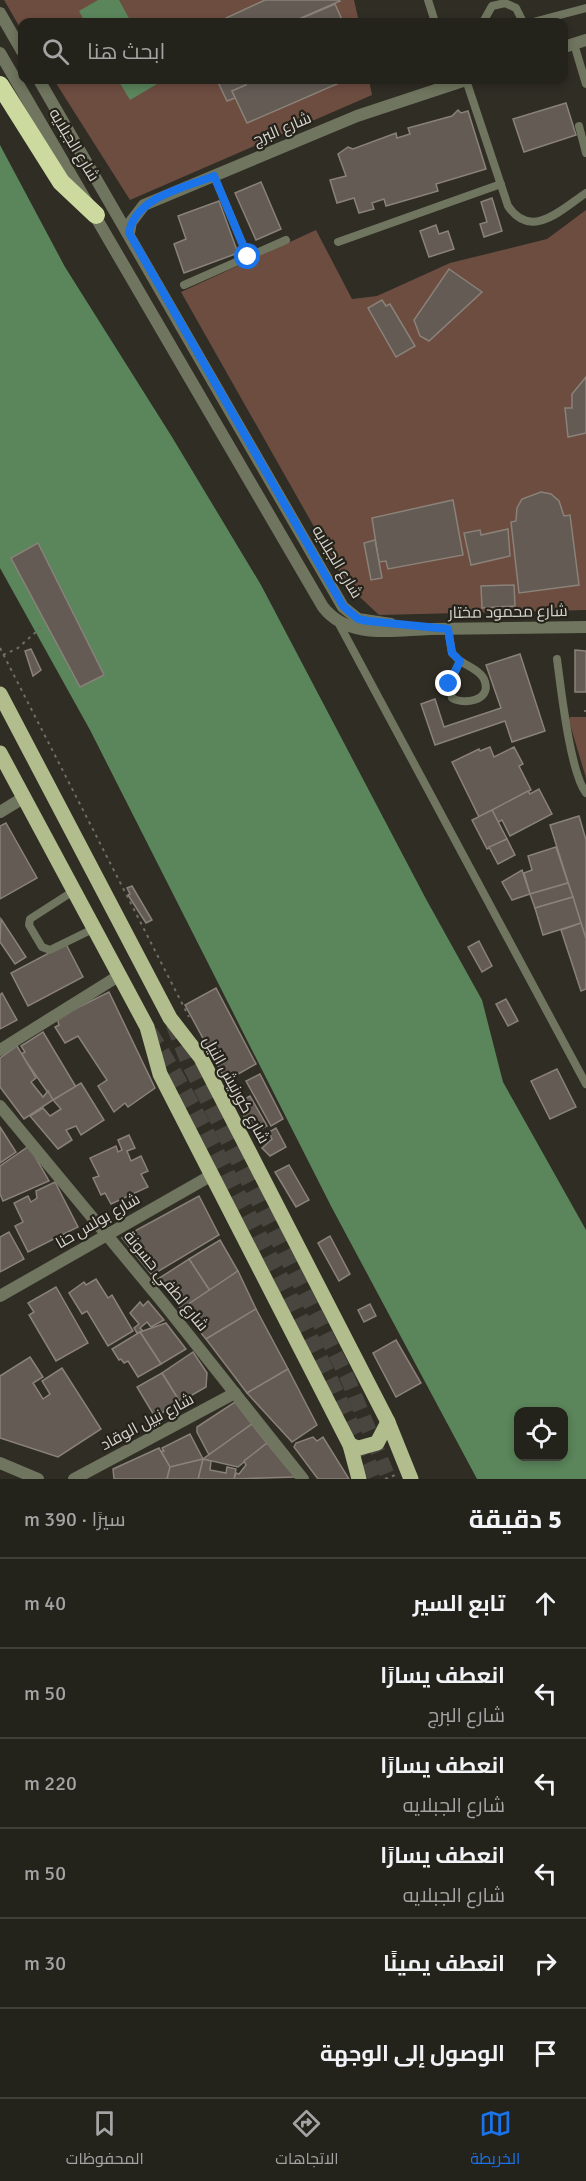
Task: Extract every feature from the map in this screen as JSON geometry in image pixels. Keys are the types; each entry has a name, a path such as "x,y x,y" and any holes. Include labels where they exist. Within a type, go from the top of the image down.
{"highway":[{"path":"0,85 61,182 96,215"}],"main road":[{"name":"شارع كورنيش النيل","path":"0,694 170,1018 201,1058 388,1422 411,1479"},
{"path":"0,753 147,1027 160,1074 350,1445 359,1479"},
{"path":"350,1445 359,1449 377,1443 388,1422"}],"street":[{"path":"0,13 18,44"},
{"name":"شارع الجبلايه","path":"0,53 18,83"},
{"name":"شارع الجبلايه","path":"18,84 323,607 338,622 365,631 430,629"},
{"name":"شارع الجبلايه","path":"41,84 343,606 358,619 430,629"},
{"name":"شارع البرج","path":"129,233 131,222 144,205 357,116 454,84"},
{"name":"شارع محمود مختار","path":"430,629 586,627"},
{"path":"0,812 23,798"},
{"path":"0,1050 120,975"},
{"name":"شارع لطفي حسونة","path":"0,1106 303,1479"},
{"name":"شارع بولس حنا","path":"0,1296 212,1175"},
{"name":"شارع نبيل الوقاد","path":"74,1479 235,1393"},
{"path":"0,1463 38,1479"}],"lane":[{"path":"428,0 434,18"},
{"path":"485,18 488,11 498,4 505,3 516,8 522,18"},
{"path":"548,18 586,8"},
{"path":"575,44 586,84"},
{"path":"467,84 514,216 525,221 537,222 548,219 586,193"},
{"path":"579,126 586,153"},
{"path":"214,176 248,257"},
{"path":"338,242 501,184"},
{"path":"184,285 286,240"},
{"path":"338,622 586,1084"},
{"path":"448,629 452,653 480,674 485,681 486,690 481,697 464,702 452,698 449,684 460,661"},
{"path":"557,659 571,741 580,782 586,793"},
{"path":"75,890 30,919 28,925 42,947 50,950 95,928"}],"path":[{"path":"3,655 18,648 45,624"}],"shaded area":[{"path":"4,0 354,0 358,18 18,18 18,24"},
{"path":"98,0 119,0 129,18 83,18 79,11"},
{"path":"57,84 370,84 372,95 130,200"},
{"path":"120,84 157,84 130,100"},
{"path":"0,145 65,267 172,437 261,585 426,899 482,1000 503,1082 586,1230 586,1479 477,1479 332,1208 90,730 0,568"},
{"path":"586,210 586,610 379,615 347,585 181,292 316,230 352,299 377,296 450,263 547,239"},
{"path":"570,717 586,717 586,778 569,721"}],"building":[{"path":"265,0 340,1 301,18 226,18"},
{"path":"335,4 341,18 302,18"},
{"path":"219,84 246,84 232,91 235,98 227,101"},
{"path":"337,84 247,123 232,91 246,85"},
{"path":"566,103 576,135 524,152 513,119"},
{"path":"458,110 461,113 468,111 486,169 436,184 438,191 386,206 384,199 372,203 374,209 359,213 354,198 337,203 330,180 346,176 338,154 348,147 353,149 396,133 397,138 410,134 408,128 452,116"},
{"path":"261,182 281,229 256,240 235,193"},
{"path":"492,198 502,231 484,237 480,224 487,222 481,202"},
{"path":"219,201 238,253 184,273 174,244 186,239 178,216"},
{"path":"436,225 439,234 448,231 454,249 429,257 420,231"},
{"path":"449,269 482,292 429,341 420,336 414,320"},
{"path":"382,300 386,306 390,304 415,346 396,357 368,308"},
{"path":"586,377 586,433 568,437 565,408 572,408 572,394"},
{"path":"541,492 551,494 559,501 564,516 570,515 579,585 519,593 511,522 516,521 517,508 522,499"},
{"path":"453,500 463,555 388,569 386,561 379,562 372,518"},
{"path":"508,529 510,556 471,565 464,533 480,530 481,535"},
{"path":"375,540 382,578 371,580 364,543"},
{"path":"38,543 104,675 80,687 11,558"},
{"path":"514,585 515,606 482,608 481,586"},
{"path":"31,649 41,670 33,676 25,651"},
{"path":"575,650 586,651 586,692 575,692"},
{"path":"520,654 545,731 512,742 505,721 435,745 421,704 435,699 444,727 501,708 486,665"},
{"path":"490,747 494,757 514,747 523,764 519,766 531,790 479,817 452,762 479,749 480,751"},
{"path":"539,789 552,814 510,836 502,820 498,822 492,810 528,791 530,794"},
{"path":"492,810 507,839 487,849 472,820"},
{"path":"579,816 586,840 586,939 550,825"},
{"path":"6,823 37,878 0,899 0,826"},
{"path":"507,839 515,855 498,864 489,847"},
{"path":"556,847 568,883 530,894 524,873 532,870 528,856"},
{"path":"522,870 530,894 512,900 502,882"},
{"path":"568,883 573,897 535,908 530,894"},
{"path":"132,886 152,920 146,923 128,895 130,894 127,888"},
{"path":"573,897 581,923 543,935 535,908"},
{"path":"1,919 26,957 15,964 0,942"},
{"path":"581,923 586,939 586,989 581,991 561,930"},
{"path":"479,941 492,966 482,972 468,947"},
{"path":"66,944 83,977 28,1006 11,973"},
{"path":"216,988 256,1064 226,1081 185,1005"},
{"path":"109,992 155,1088 128,1107 125,1103 114,1112 98,1086 107,1080 78,1036 65,1043 55,1027 59,1025 57,1018"},
{"path":"2,993 17,1020 0,1029 0,995"},
{"path":"506,999 518,1021 508,1026 496,1004"},
{"path":"43,1032 76,1087 53,1100 21,1054 25,1052 21,1046"},
{"path":"17,1046 36,1078 31,1082 43,1097 48,1091 53,1100 24,1119 0,1087 0,1058"},
{"path":"557,1069 576,1107 550,1119 531,1081"},
{"path":"260,1074 283,1119 271,1126 246,1081"},
{"path":"81,1083 104,1120 81,1135 76,1126 66,1130 72,1140 58,1149 30,1116 43,1108 50,1116 61,1109 53,1100"},
{"path":"250,1096 267,1126 253,1133 241,1111 247,1108 243,1100"},
{"path":"0,1127 16,1152 0,1163"},
{"path":"276,1128 286,1147 270,1156 262,1148 272,1139 269,1132"},
{"path":"129,1135 135,1148 127,1151 131,1161 141,1156 148,1171 141,1174 148,1187 111,1204 105,1193 101,1195 93,1178 99,1176 90,1158 116,1146 118,1152 122,1150 118,1140"},
{"path":"29,1146 49,1181 3,1201 0,1194 0,1166"},
{"path":"289,1165 309,1200 296,1207 275,1172"},
{"path":"55,1182 78,1227 28,1252 15,1226 23,1222 14,1203 28,1196 31,1202 37,1198 36,1191"},
{"path":"199,1196 219,1235 152,1275 122,1238"},
{"path":"9,1232 24,1259 0,1272 0,1237"},
{"path":"330,1236 350,1274 339,1281 318,1243"},
{"path":"220,1240 238,1271 210,1291 189,1259"},
{"path":"189,1259 210,1291 181,1309 158,1279"},
{"path":"238,1271 256,1309 206,1339 181,1309"},
{"path":"96,1279 108,1298 112,1295 133,1331 108,1346 87,1311 82,1314 69,1293 84,1282 86,1285"},
{"path":"56,1287 88,1343 56,1361 29,1315 34,1312 28,1303"},
{"path":"148,1301 164,1320 151,1327 147,1322 140,1328 143,1331 137,1333 134,1328 139,1324 130,1313 140,1302 143,1306"},
{"path":"370,1304 376,1316 364,1322 358,1310"},
{"path":"256,1309 288,1369 247,1393 206,1339"},
{"path":"166,1323 186,1349 161,1364 140,1332"},
{"path":"140,1332 161,1364 138,1377 128,1361 124,1363 121,1359 119,1360 112,1349"},
{"path":"396,1340 421,1383 396,1397 373,1353"},
{"path":"193,1352 207,1373 206,1387 180,1402 162,1373"},
{"path":"30,1357 43,1377 33,1383 43,1399 50,1394 42,1381 62,1368 101,1429 58,1457 0,1438 0,1376"},
{"path":"288,1369 317,1425 292,1442 247,1393"},
{"path":"162,1373 180,1402 155,1417 137,1387"},
{"path":"235,1402 252,1424 209,1455 197,1432 197,1427"},
{"path":"252,1424 267,1443 238,1467 203,1459"},
{"path":"190,1434 203,1459 170,1467 161,1451 164,1451 162,1448"},
{"path":"313,1437 317,1441 323,1437 349,1479 318,1479 294,1447 296,1443"},
{"path":"267,1443 295,1477 234,1479 236,1473 239,1474 246,1465 244,1461"},
{"path":"159,1448 170,1467 167,1479 114,1479 113,1469"},
{"path":"203,1459 211,1461 210,1470 226,1473 227,1467 236,1469 234,1479 198,1479"},
{"path":"203,1459 198,1479 167,1479 170,1467"}],"tunnel":[{"path":"173,1024 188,1062 348,1379 389,1479"},
{"path":"150,1032 193,1107 271,1257 376,1479"}],"route":[{"path":"248,257 214,176 144,205 136,212 131,222 129,233 343,606 349,614 358,619 430,629 448,629 449,645 452,653 460,661 449,684"}]}
